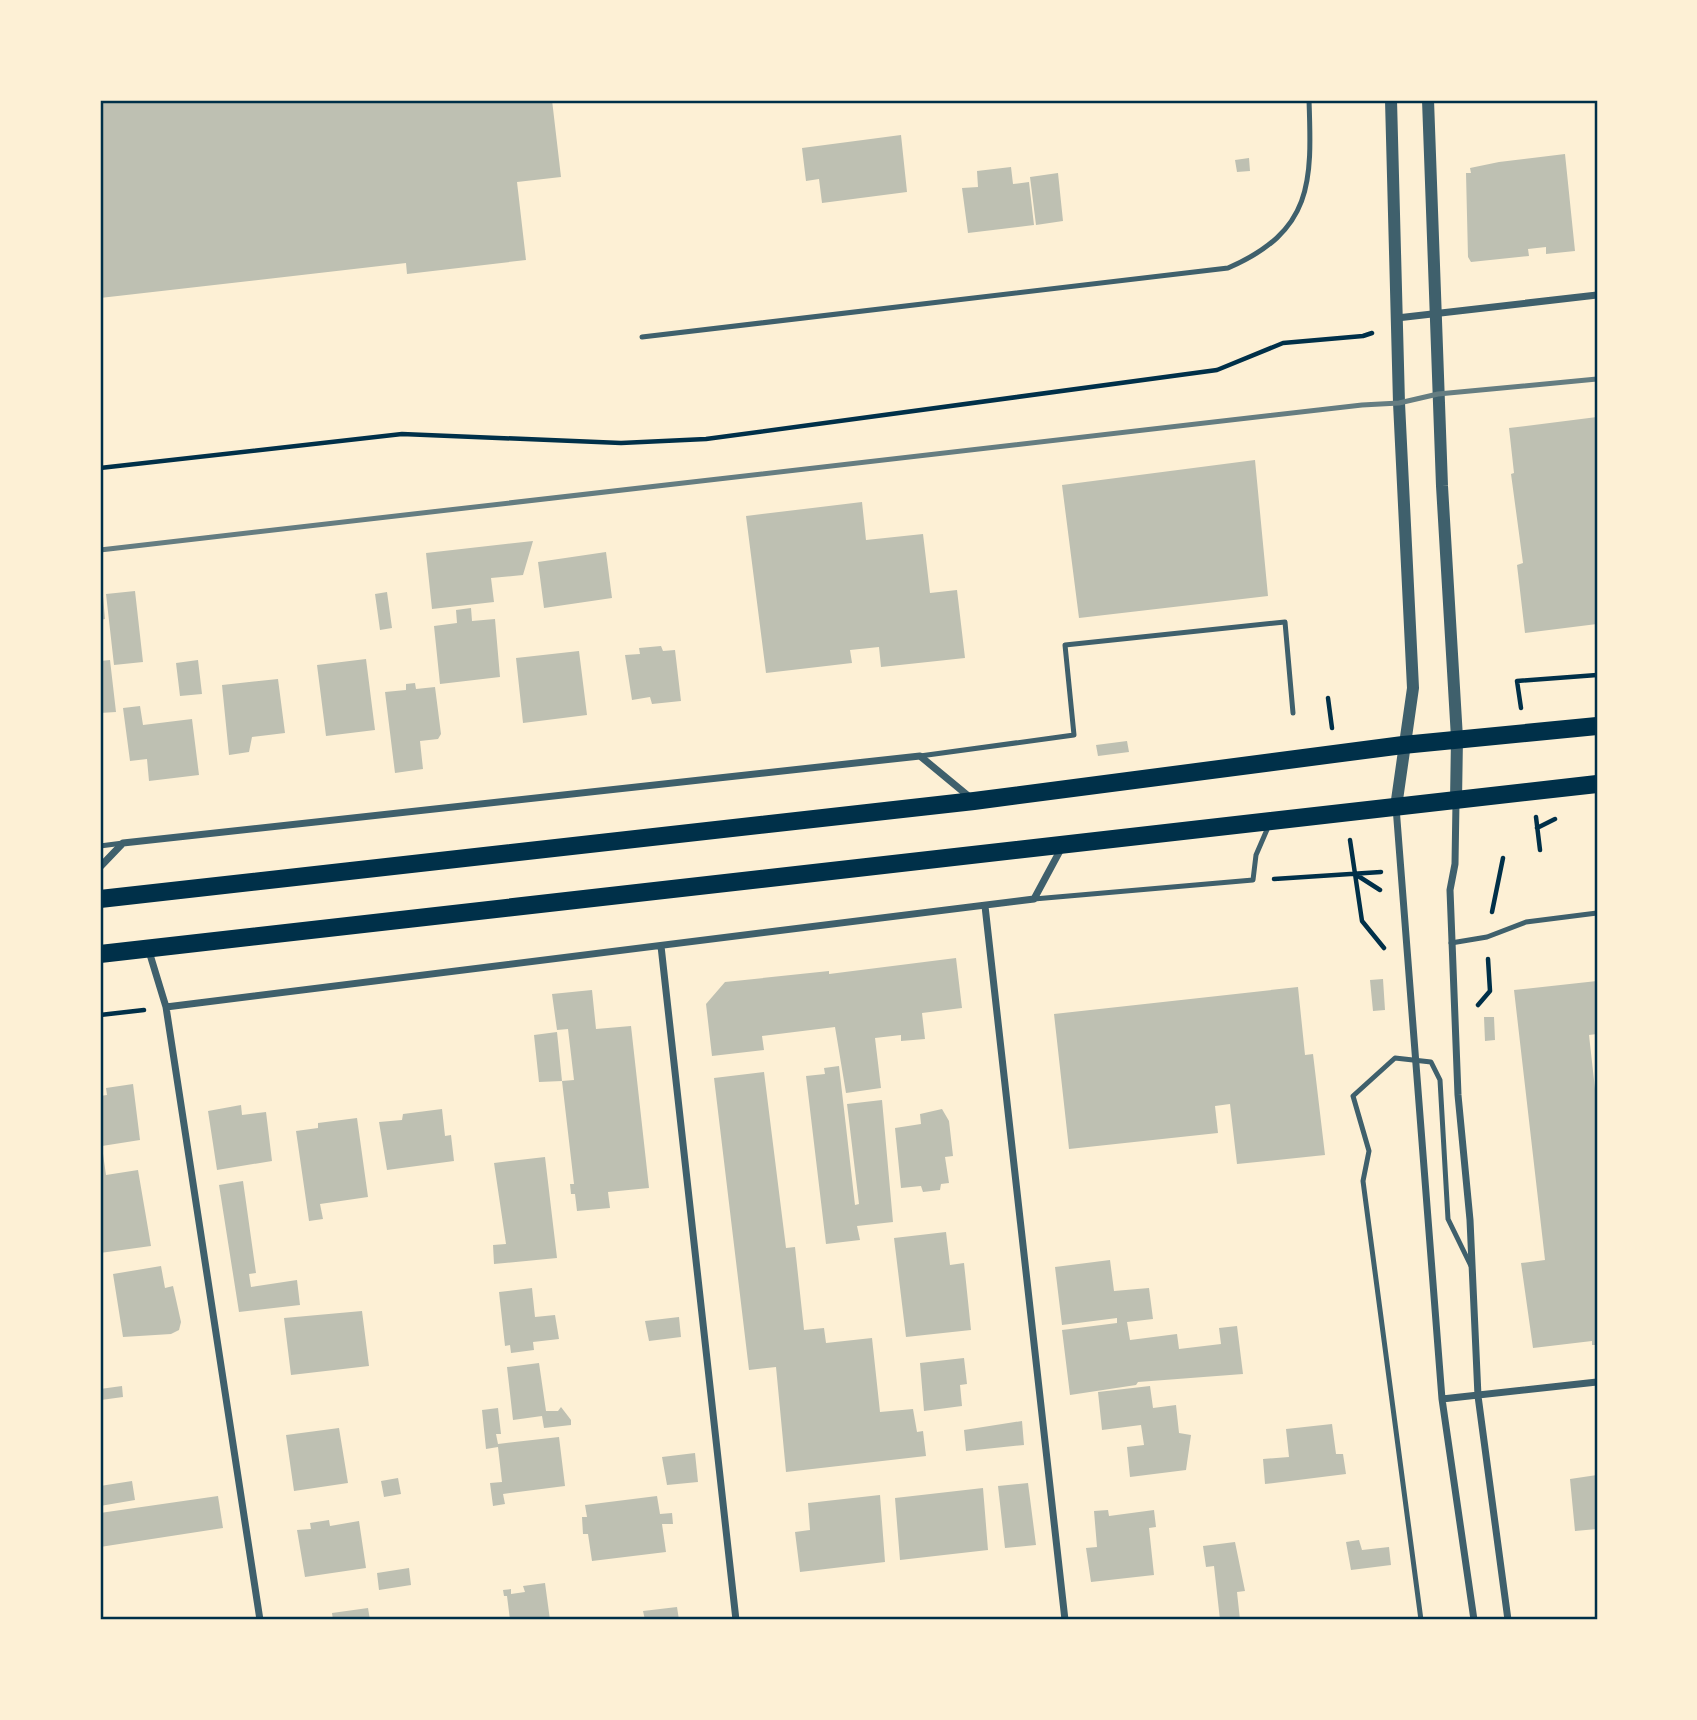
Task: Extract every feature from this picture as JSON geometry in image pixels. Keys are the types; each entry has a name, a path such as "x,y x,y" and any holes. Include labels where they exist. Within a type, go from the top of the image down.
{"main road":[{"path":"100,899 974,801 1457,738 1597,726"},
{"path":"100,954 1597,784"}],"street":[{"path":"1391,100 1397,318 1413,688 1396,807 1442,1399 1474,1620"},
{"path":"1428,100 1442,486 1457,738 1455,864 1450,890 1451,943 1478,1396 1508,1620"},
{"path":"1397,318 1597,295"},
{"path":"100,867 123,843 920,756 974,801"},
{"path":"166,1007 1034,899 1064,843"},
{"path":"985,906 1065,1620"},
{"path":"661,946 736,1620"},
{"path":"147,947 166,1007 260,1620"},
{"path":"1442,1399 1597,1382"}],"lane":[{"path":"642,337 1228,268 1253,257 1283,233 1300,204 1311,168 1309,100"},
{"path":"920,756 1074,735 1065,645 1285,622 1293,713"},
{"path":"1034,899 1253,880 1256,855 1270,821"},
{"path":"100,846 123,843"},
{"path":"1451,943 1488,937 1526,922 1597,913"},
{"path":"1420,1620 1363,1181 1369,1151 1353,1096 1395,1058 1431,1062 1440,1080 1448,1219 1471,1266"}],"path":[{"path":"100,468 402,434 621,443 706,439 1217,370 1283,343 1363,337 1397,318"},
{"path":"1517,681 1597,676"},
{"path":"1328,698 1329,707"},
{"path":"1537,828 1559,817"},
{"path":"1350,836 1362,921 1387,952"},
{"path":"1253,880 1401,872"},
{"path":"100,1015 166,1007"}],"building":[{"path":"100,100 552,100 561,177 517,182 526,260 407,274 406,263 100,298"},
{"path":"901,135 907,192 822,203 819,179 806,181 802,148"},
{"path":"1565,154 1575,251 1546,254 1546,247 1528,249 1529,256 1471,262 1468,257 1466,173 1471,173 1470,168"},
{"path":"1249,158 1250,171 1237,172 1235,160"},
{"path":"1011,167 1013,184 1029,182 1034,225 968,233 962,188 978,187 977,171"},
{"path":"1058,173 1063,221 1036,225 1030,177"},
{"path":"1597,417 1597,624 1525,633 1517,565 1523,563 1511,474 1514,473 1509,428"},
{"path":"1255,460 1268,596 1079,618 1062,485"},
{"path":"862,502 866,540 923,534 930,593 957,590 965,658 881,667 879,647 850,650 852,663 766,673 746,516"},
{"path":"533,541 523,575 491,578 494,602 432,609 426,553"},
{"path":"606,552 612,598 544,608 538,562"},
{"path":"102,585 105,619 100,620 100,586"},
{"path":"135,591 143,662 114,665 106,594"},
{"path":"387,592 392,628 380,630 375,594"},
{"path":"471,608 472,621 495,619 500,677 440,684 434,626 457,623 456,610"},
{"path":"661,646 663,651 675,650 681,701 652,704 650,697 632,700 625,655 640,654 639,648"},
{"path":"579,651 587,715 523,723 516,658"},
{"path":"366,659 375,730 326,736 317,665"},
{"path":"110,660 116,712 100,713 100,661"},
{"path":"198,660 202,694 180,696 176,663"},
{"path":"278,679 285,733 252,737 249,752 229,755 222,685"},
{"path":"415,683 416,689 435,687 441,734 438,739 420,741 423,769 395,773 385,692 406,690 406,684"},
{"path":"140,706 143,725 192,719 199,775 149,781 147,759 130,761 123,708"},
{"path":"1127,741 1129,752 1098,756 1096,745"},
{"path":"956,958 962,1008 922,1013 925,1039 901,1041 901,1035 875,1038 881,1088 846,1093 835,1027 762,1036 764,1050 712,1056 706,1004 725,982 829,971 829,974"},
{"path":"1383,979 1385,1010 1373,1011 1370,980"},
{"path":"1597,981 1597,1034 1589,1035 1597,1107 1597,1345 1592,1345 1592,1341 1533,1348 1521,1263 1545,1260 1514,990"},
{"path":"1298,987 1305,1055 1313,1054 1325,1155 1237,1164 1230,1104 1215,1106 1218,1133 1069,1149 1054,1014"},
{"path":"592,990 596,1029 631,1026 649,1188 608,1192 610,1208 577,1211 575,1194 571,1194 570,1184 574,1184 562,1081 574,1080 568,1029 557,1030 552,994"},
{"path":"1484,1017 1494,1017 1495,1040 1485,1041"},
{"path":"557,1032 562,1081 539,1082 534,1035"},
{"path":"839,1066 855,1205 859,1204 847,1104 882,1100 893,1222 857,1226 860,1240 826,1244 806,1076 825,1074 824,1068"},
{"path":"764,1072 786,1248 795,1247 804,1330 824,1328 826,1343 872,1338 880,1412 913,1409 917,1432 923,1431 926,1456 786,1472 776,1367 749,1370 714,1078"},
{"path":"133,1084 140,1140 102,1146 106,1175 138,1170 151,1246 100,1253 100,1096 107,1095 106,1088"},
{"path":"241,1105 242,1115 266,1112 272,1161 217,1170 208,1111"},
{"path":"442,1109 445,1136 451,1135 454,1161 387,1170 379,1122 402,1120 403,1114"},
{"path":"942,1109 949,1121 953,1156 945,1157 949,1183 941,1184 940,1190 923,1192 921,1186 901,1188 895,1128 921,1124 920,1114"},
{"path":"357,1118 368,1197 320,1204 323,1219 309,1221 296,1131 318,1128 318,1123"},
{"path":"545,1157 557,1258 494,1264 493,1245 506,1244 494,1163"},
{"path":"243,1181 256,1273 249,1274 251,1287 297,1280 300,1305 239,1312 219,1185"},
{"path":"946,1232 950,1265 964,1263 971,1330 906,1337 894,1238"},
{"path":"1110,1260 1114,1291 1149,1288 1153,1319 1127,1322 1130,1340 1177,1334 1179,1349 1221,1344 1219,1328 1237,1326 1243,1374 1138,1382 1136,1385 1070,1395 1062,1330 1117,1323 1117,1318 1062,1325 1055,1267"},
{"path":"161,1266 165,1288 173,1286 181,1322 179,1330 171,1334 123,1337 113,1274"},
{"path":"532,1288 535,1317 555,1315 559,1339 533,1342 534,1350 511,1353 510,1345 505,1346 499,1292"},
{"path":"362,1311 369,1366 291,1375 284,1318"},
{"path":"679,1317 681,1337 649,1341 645,1321"},
{"path":"964,1358 967,1384 960,1385 962,1406 924,1411 920,1363"},
{"path":"539,1363 546,1411 558,1411 561,1407 571,1420 571,1425 544,1428 542,1416 513,1420 507,1367"},
{"path":"122,1386 123,1397 101,1400 100,1389"},
{"path":"1150,1386 1153,1408 1176,1405 1179,1433 1191,1435 1186,1470 1130,1477 1127,1447 1144,1445 1141,1425 1102,1430 1098,1392"},
{"path":"498,1408 501,1434 496,1434 498,1444 559,1437 565,1486 503,1494 505,1504 493,1506 490,1483 502,1482 498,1447 486,1449 482,1410"},
{"path":"1022,1421 1024,1445 966,1451 964,1430"},
{"path":"1332,1424 1336,1454 1343,1454 1346,1474 1265,1484 1263,1459 1289,1457 1286,1429"},
{"path":"339,1428 348,1483 294,1491 286,1435"},
{"path":"695,1453 698,1482 667,1485 662,1457"},
{"path":"1597,1475 1597,1529 1575,1531 1570,1479"},
{"path":"398,1478 401,1494 384,1497 381,1481"},
{"path":"132,1481 135,1500 100,1506 100,1486"},
{"path":"1028,1483 1036,1545 1005,1548 998,1486"},
{"path":"983,1488 988,1550 900,1560 895,1498"},
{"path":"880,1495 885,1562 800,1572 795,1532 810,1530 808,1503"},
{"path":"218,1496 223,1528 100,1547 100,1513"},
{"path":"657,1496 660,1514 672,1513 673,1524 662,1524 666,1552 592,1561 588,1534 583,1534 582,1517 587,1517 585,1505"},
{"path":"1108,1510 1109,1516 1154,1510 1156,1527 1149,1528 1154,1575 1091,1582 1086,1548 1097,1547 1094,1511"},
{"path":"329,1520 330,1526 359,1521 366,1568 305,1577 297,1530 311,1529 310,1523"},
{"path":"1359,1540 1362,1550 1389,1547 1391,1565 1351,1570 1346,1542"},
{"path":"1235,1542 1245,1591 1237,1592 1240,1620 1220,1620 1214,1566 1206,1567 1203,1546"},
{"path":"409,1568 411,1585 379,1590 377,1573"},
{"path":"545,1583 550,1620 510,1620 507,1596 504,1596 503,1590 511,1589 511,1594 525,1592 523,1586"},
{"path":"677,1607 679,1620 645,1620 643,1611"},
{"path":"368,1608 370,1620 333,1620 332,1613"}],"railway":[{"path":"100,550 1362,405 1399,403 1438,394 1597,379"}]}
